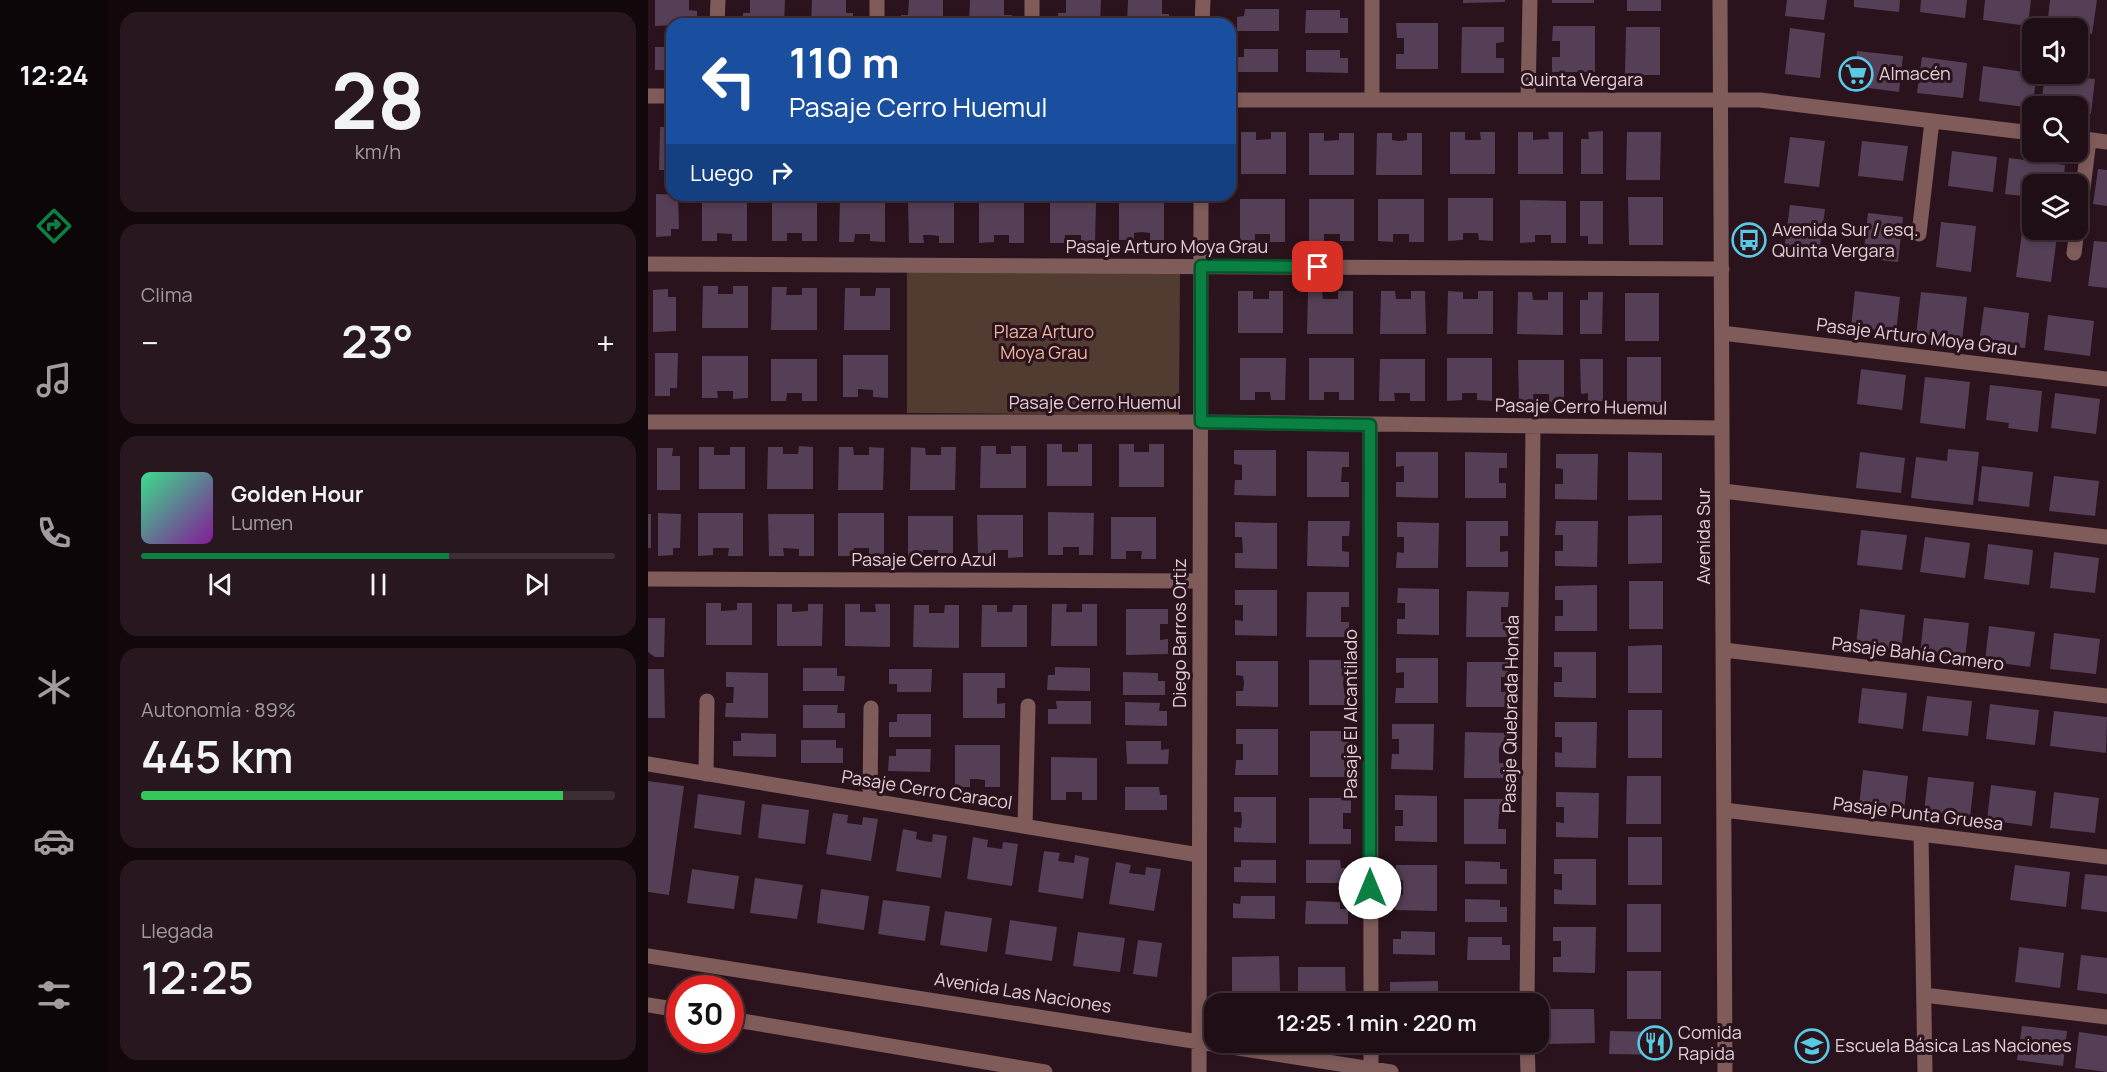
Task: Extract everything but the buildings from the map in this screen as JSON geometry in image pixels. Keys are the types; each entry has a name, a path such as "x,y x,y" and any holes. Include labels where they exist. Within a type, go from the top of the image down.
{"street":[{"path":"717,18 718,0"},
{"path":"876,18 877,0"},
{"path":"1032,0 1032,18"},
{"path":"1202,18 1203,0"},
{"path":"1372,0 1372,99"},
{"path":"1528,99 1530,0"},
{"name":"Avenida Sur","path":"1720,0 1725,1072"},
{"path":"648,96 666,96"},
{"name":"Quinta Vergara","path":"1236,100 1760,100 2022,132"},
{"path":"1919,234 1932,121"},
{"path":"2088,140 2107,142"},
{"name":"Diego Barros Ortiz","path":"1199,1072 1201,201"},
{"path":"2074,253 2076,240"},
{"name":"Pasaje Arturo Moya Grau","path":"648,264 1722,268"},
{"name":"Pasaje Arturo Moya Grau","path":"1722,333 2107,379"},
{"name":"Pasaje Cerro Huemul","path":"648,422 1201,422 1722,428"},
{"name":"Pasaje El Alcantilado","path":"1370,425 1371,993"},
{"name":"Pasaje Quebrada Honda","path":"1527,993 1533,426"},
{"path":"1723,491 2107,537"},
{"name":"Pasaje Cerro Azul","path":"648,579 1200,581"},
{"name":"Pasaje Bahía Camero","path":"1724,650 2107,696"},
{"path":"706,701 706,774"},
{"path":"1026,826 1028,706"},
{"path":"870,800 871,708"},
{"name":"Pasaje Cerro Caracol","path":"648,764 1199,855"},
{"name":"Pasaje Punta Gruesa","path":"1724,810 2107,857"},
{"path":"1921,834 1925,1072"},
{"name":"Avenida Las Naciones","path":"648,956 1198,1040 1391,1072"},
{"path":"1924,995 2107,1017"},
{"path":"648,1005 666,1008"},
{"path":"744,1021 1045,1072"},
{"path":"1371,1053 1371,1069"},
{"path":"1527,1053 1528,1072"}],"green space":[{"name":"Plaza Arturo Moya Grau","path":"907,270 1180,270 1179,415 907,413"}],"place":[{"name":"Almacén","path":"1856,74"},
{"name":"Avenida Sur / esq. Quinta Vergara","path":"1749,240"},
{"name":"Comida Rapida","path":"1655,1043"},
{"name":"Escuela Básica Las Naciones","path":"1812,1046"}],"route":[{"path":"1318,267 1201,266 1201,422 1370,425 1370,888"}]}
